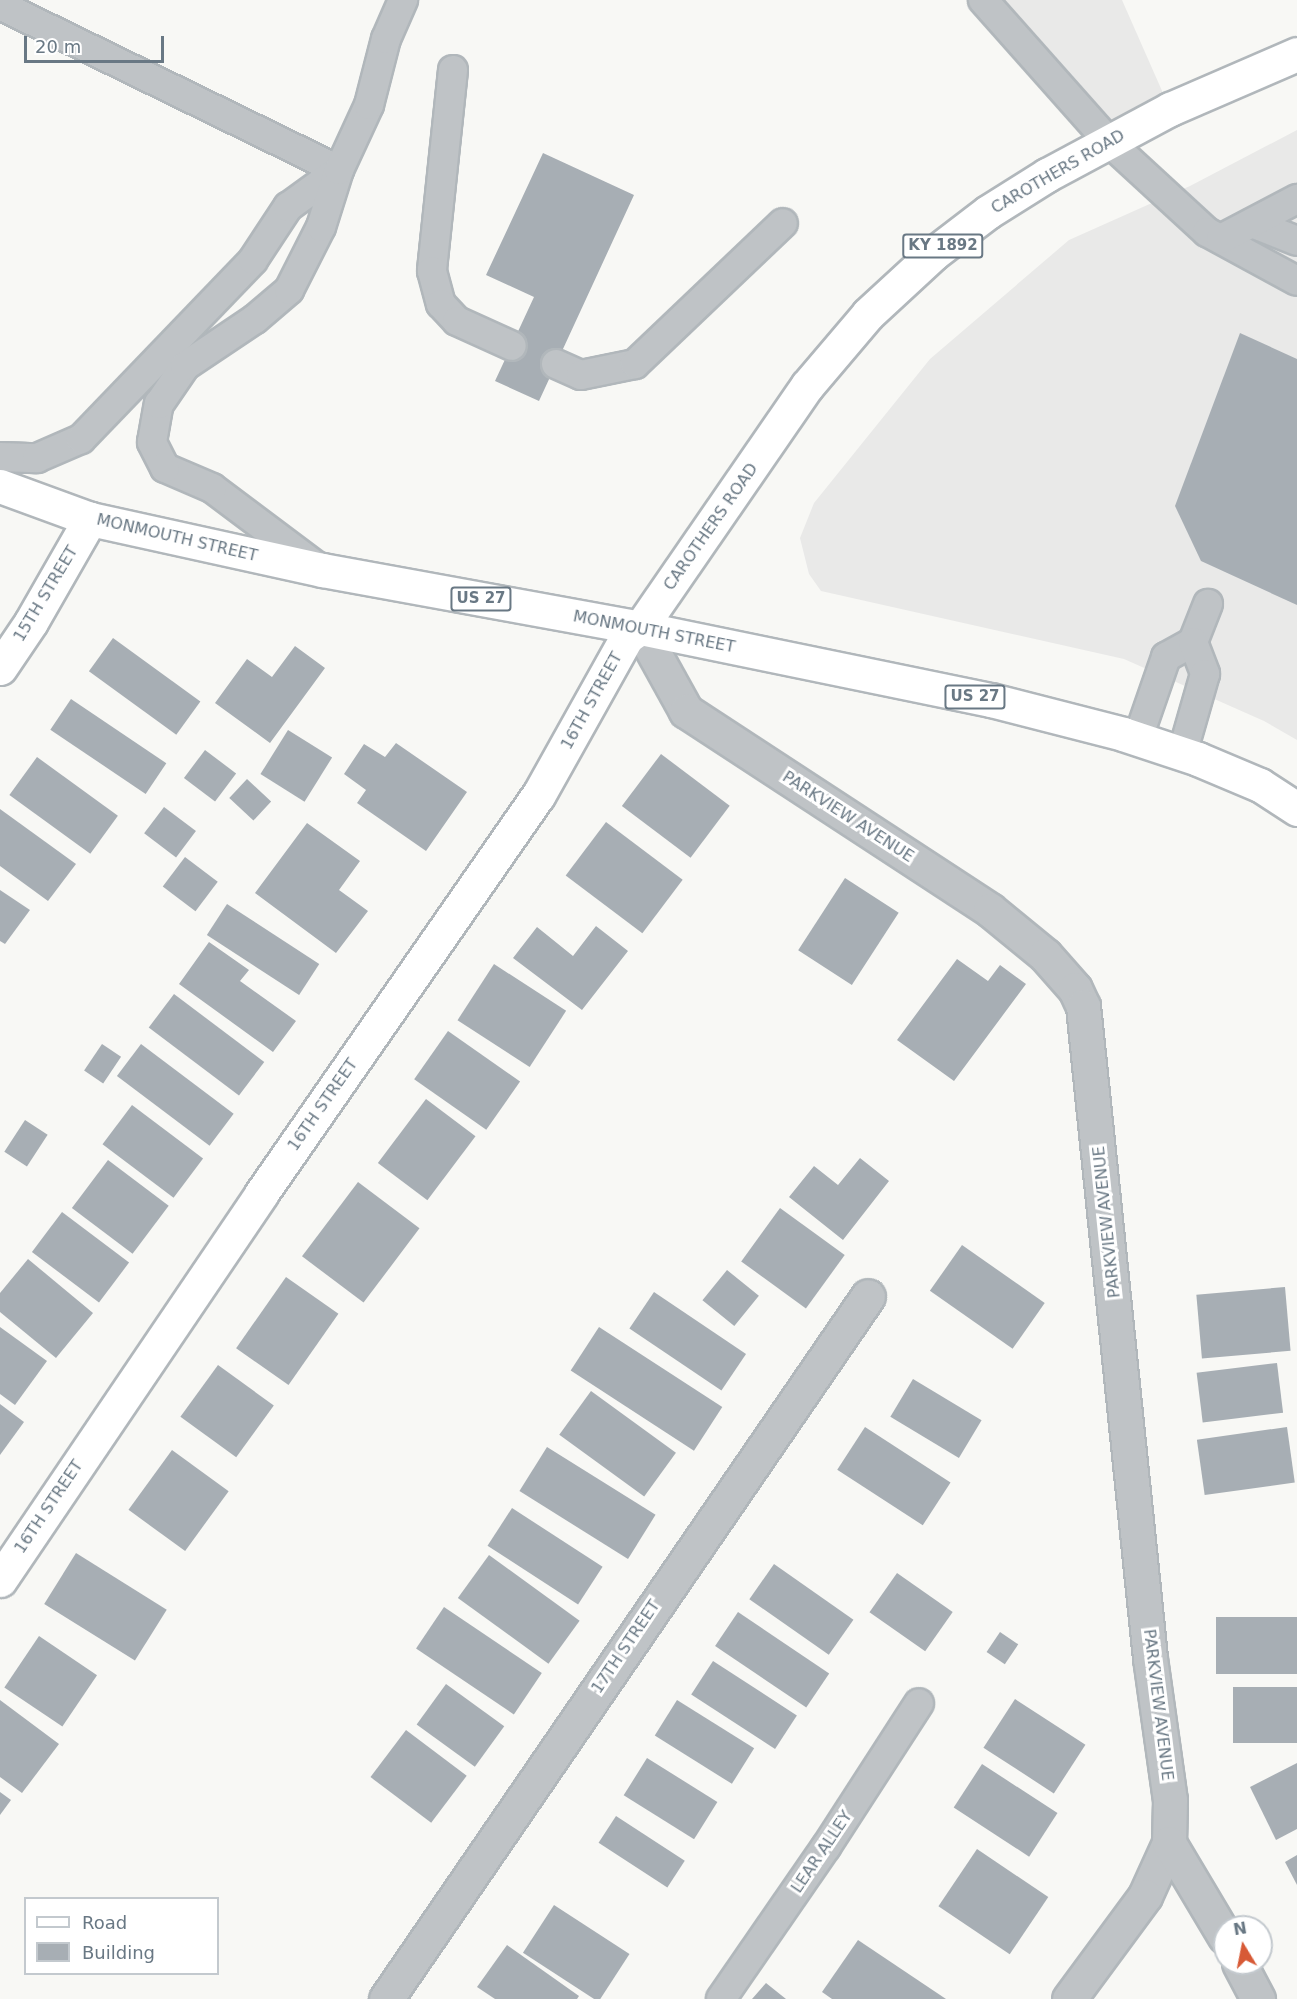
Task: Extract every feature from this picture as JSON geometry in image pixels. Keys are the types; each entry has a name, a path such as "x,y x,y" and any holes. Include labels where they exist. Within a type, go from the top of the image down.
{"main road":[{"name":"CAROTHERS ROAD","path":"640,628 807,386 868,314 988,212 1109,142 1170,110 1297,54"},
{"name":"MONMOUTH STREET","path":"0,486 90,519 322,570 640,628 991,700 1138,738 1260,785 1297,809"},
{"name":"15TH STREET","path":"0,668 31,622 90,519"},
{"name":"16TH STREET","path":"0,1580 261,1194 538,796 627,637 640,628"}],"street":[{"name":"PARKVIEW AVENUE","path":"640,628 686,711 990,910 1045,955 1075,989 1083,1006 1150,1658 1170,1800 1169,1843 1145,1896 1069,1999"},
{"name":"17TH STREET","path":"386,1999 868,1296"},
{"path":"1169,1843 1213,1916"},
{"path":"1245,1975 1258,1999"}],"lane":[{"path":"322,570 212,488 165,468 152,442 159,404 185,366 255,319 289,290 321,227 339,170 369,105 386,39 403,0"},
{"path":"983,0 1109,142 1207,232 1297,280"},
{"path":"0,5 339,170"},
{"path":"453,70 432,271 441,304 457,321 512,346"},
{"path":"0,457 37,458 81,439 253,260 288,207 339,170"},
{"path":"1221,239 1297,199"},
{"path":"556,364 581,375 635,364 783,223"},
{"path":"1252,223 1297,242"},
{"path":"1138,738 1166,657 1193,642 1208,604"},
{"path":"1182,754 1205,674 1193,642"},
{"name":"LEAR ALLEY","path":"722,1999 826,1847 919,1703"}],"shaded area":[{"path":"983,0 1122,0 1170,109 1109,142"},
{"path":"1297,130 1297,740 1264,721 1124,659 821,591 809,574 800,538 814,503 930,359 1069,240 1190,186"}],"building":[{"path":"543,153 634,195 539,401 495,381 534,297 486,275"},
{"path":"1240,333 1297,359 1297,605 1201,561 1175,506"},
{"path":"113,638 200,701 176,735 89,671"},
{"path":"295,646 325,668 270,743 215,703 247,659 272,677"},
{"path":"71,699 166,763 146,794 50,730"},
{"path":"288,730 332,758 305,802 260,774"},
{"path":"396,743 467,792 426,851 357,803 366,790 344,774 364,744 385,757"},
{"path":"205,750 236,773 215,801 184,778"},
{"path":"661,754 730,806 691,858 622,806"},
{"path":"37,757 118,816 90,854 9,795"},
{"path":"247,779 271,802 253,821 229,798"},
{"path":"164,807 196,831 176,857 144,833"},
{"path":"0,809 76,864 48,901 0,866"},
{"path":"606,822 683,880 642,933 566,876"},
{"path":"307,823 360,861 339,890 368,911 336,953 255,893"},
{"path":"185,857 218,882 195,911 163,887"},
{"path":"845,878 899,913 852,985 798,950"},
{"path":"0,890 30,910 5,944 0,941"},
{"path":"227,904 319,964 299,995 207,935"},
{"path":"596,926 628,951 582,1010 513,958 537,927 573,956"},
{"path":"209,942 249,970 240,981 296,1021 273,1052 179,984"},
{"path":"957,959 988,981 1000,965 1026,984 954,1081 897,1040"},
{"path":"494,964 566,1011 530,1067 458,1020"},
{"path":"174,994 264,1062 239,1096 149,1028"},
{"path":"448,1031 520,1081 486,1130 414,1079"},
{"path":"102,1044 121,1057 103,1083 84,1071"},
{"path":"141,1044 234,1114 210,1146 117,1076"},
{"path":"426,1099 476,1136 427,1200 378,1163"},
{"path":"132,1105 203,1159 174,1198 103,1144"},
{"path":"25,1120 48,1135 27,1167 4,1152"},
{"path":"860,1158 889,1181 843,1240 789,1197 814,1166 838,1185"},
{"path":"108,1160 169,1206 133,1254 72,1208"},
{"path":"358,1182 419,1228 364,1303 302,1256"},
{"path":"780,1208 845,1255 806,1308 741,1261"},
{"path":"62,1212 129,1263 99,1302 32,1252"},
{"path":"962,1245 1045,1303 1013,1349 930,1291"},
{"path":"28,1259 93,1313 56,1358 0,1312 0,1293"},
{"path":"727,1270 759,1296 734,1326 702,1300"},
{"path":"286,1277 338,1314 289,1385 236,1348"},
{"path":"1285,1287 1291,1351 1202,1359 1196,1295"},
{"path":"654,1292 746,1354 721,1391 629,1328"},
{"path":"0,1327 47,1361 15,1405 0,1394"},
{"path":"599,1327 722,1407 694,1451 571,1371"},
{"path":"1277,1363 1283,1413 1203,1422 1197,1373"},
{"path":"218,1365 274,1406 236,1457 180,1417"},
{"path":"913,1379 982,1420 959,1458 890,1417"},
{"path":"591,1391 676,1453 644,1496 559,1435"},
{"path":"0,1404 24,1422 0,1455"},
{"path":"865,1427 951,1483 923,1525 837,1470"},
{"path":"1287,1427 1295,1482 1205,1495 1197,1440"},
{"path":"547,1447 656,1515 628,1559 519,1491"},
{"path":"172,1450 229,1491 185,1551 129,1510"},
{"path":"512,1508 603,1567 578,1605 487,1546"},
{"path":"76,1553 167,1610 135,1661 44,1604"},
{"path":"489,1555 580,1621 548,1664 458,1598"},
{"path":"774,1564 853,1620 829,1655 749,1599"},
{"path":"897,1573 953,1612 925,1651 869,1612"},
{"path":"444,1607 542,1673 514,1714 416,1648"},
{"path":"738,1612 829,1674 806,1708 715,1646"},
{"path":"1216,1617 1297,1617 1297,1674 1216,1674"},
{"path":"1000,1632 1018,1644 1005,1664 987,1652"},
{"path":"39,1636 97,1675 62,1727 4,1687"},
{"path":"713,1661 797,1715 775,1749 691,1695"},
{"path":"446,1684 504,1726 475,1767 417,1724"},
{"path":"1233,1687 1297,1687 1297,1743 1233,1743"},
{"path":"1015,1699 1085,1745 1054,1793 983,1748"},
{"path":"0,1700 59,1744 22,1793 0,1777"},
{"path":"677,1700 754,1748 732,1784 655,1736"},
{"path":"406,1730 467,1776 431,1823 370,1777"},
{"path":"647,1758 717,1802 694,1839 624,1795"},
{"path":"1297,1763 1297,1829 1276,1840 1250,1787"},
{"path":"982,1764 1057,1813 1029,1857 954,1808"},
{"path":"0,1792 11,1800 0,1815"},
{"path":"616,1816 685,1861 667,1887 599,1843"},
{"path":"977,1849 1048,1897 1010,1954 938,1906"},
{"path":"1297,1855 1297,1885 1285,1862"},
{"path":"554,1905 629,1954 600,1999 594,1999 523,1953"},
{"path":"858,1940 946,1999 832,1999 822,1992"},
{"path":"507,1945 579,1996 577,1999 495,1999 477,1987"},
{"path":"766,1983 786,1999 752,1999"}]}
